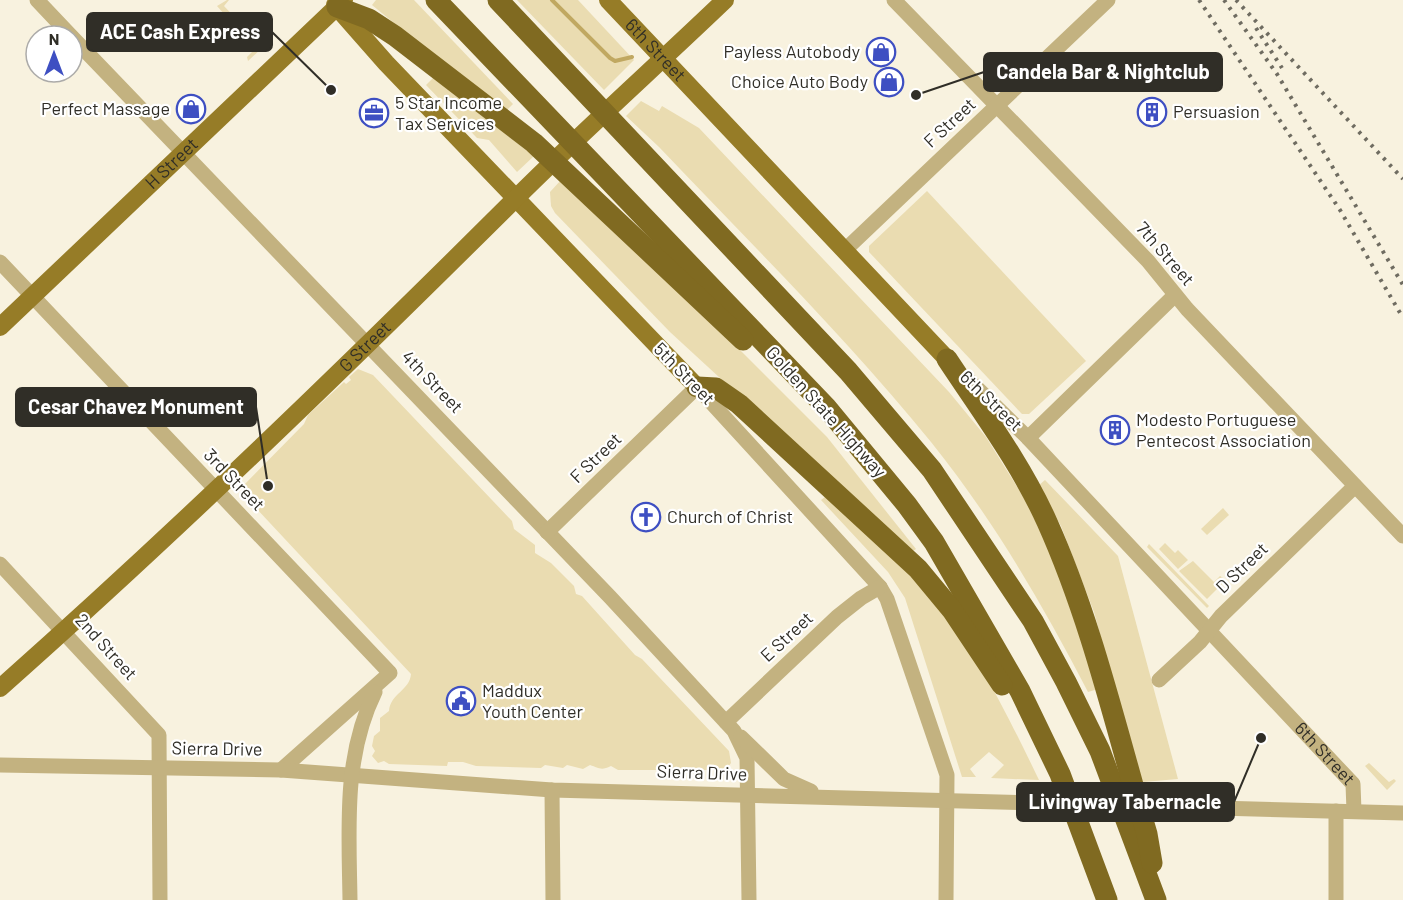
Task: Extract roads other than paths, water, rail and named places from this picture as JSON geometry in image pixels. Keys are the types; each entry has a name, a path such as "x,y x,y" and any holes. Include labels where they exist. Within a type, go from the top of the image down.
{"highway":[{"name":"Golden State Highway","path":"436,0 826,407 864,451 934,542 1020,691 1060,774 1107,900"},
{"path":"498,0 848,371 932,470 1033,621 1066,682 1100,751 1157,900"},
{"path":"337,2 395,36 534,143 781,376 826,407"},
{"path":"947,359 1029,486 1070,576 1097,655 1148,834 1157,900"},
{"path":"697,387 716,388 739,404 918,569 952,610 1060,774"},
{"path":"1077,816 1095,900"}],"main road":[{"name":"6th Street","path":"608,0 947,359"},
{"name":"G Street","path":"0,688 65,631 369,344 515,199 725,0"},
{"name":"H Street","path":"0,327 184,153 337,2"},
{"name":"5th Street","path":"337,2 386,63 697,387"}],"street":[{"name":"4th Street","path":"37,0 60,24"},
{"name":"7th Street","path":"894,0 1148,261 1175,295 1403,536"},
{"name":"F Street","path":"844,250 1108,0"},
{"name":"4th Street","path":"84,49 369,344 730,726 784,779 826,796"},
{"name":"3rd Street","path":"0,262 390,673 379,684"},
{"path":"1028,438 1175,295"},
{"name":"6th Street","path":"947,359 1028,438 1353,784 1353,811"},
{"name":"F Street","path":"547,532 697,387"},
{"name":"5th Street","path":"697,387 880,587 893,615 947,775 946,900"},
{"name":"D Street","path":"1159,680 1355,486"},
{"name":"2nd Street","path":"0,564 65,631 159,735 160,900"},
{"name":"E Street","path":"730,726 837,617 880,587"},
{"path":"281,770 379,684"},
{"path":"350,900 350,773 361,721 379,684"},
{"name":"4th Street","path":"730,726 747,758 749,900"},
{"name":"Sierra Drive","path":"0,765 281,770 350,773 552,789 1336,811 1400,809"},
{"path":"552,789 553,900"},
{"path":"1336,811 1336,900"}],"waterway":[{"path":"552,0 610,58 615,61 632,57"}],"railway":[{"path":"1199,0 1340,210 1403,318"},
{"path":"1224,0 1277,74 1403,285"},
{"path":"1236,0 1403,179"},
{"path":"1256,28 1282,68"}],"place":[{"name":"Payless Autobody","path":"881,52"},
{"name":"Choice Auto Body","path":"889,82"},
{"name":"ACE Cash Express","path":"331,90"},
{"name":"Candela Bar & Nightclub","path":"916,95"},
{"name":"Perfect Massage","path":"191,109"},
{"name":"Persuasion","path":"1152,112"},
{"name":"5 Star Income Tax Services","path":"374,113"},
{"name":"Modesto Portuguese Pentecost Association","path":"1115,430"},
{"name":"Cesar Chavez Monument","path":"268,486"},
{"name":"Church of Christ","path":"646,517"},
{"name":"Maddux Youth Center","path":"461,701"},
{"name":"Livingway Tabernacle","path":"1261,738"}]}
